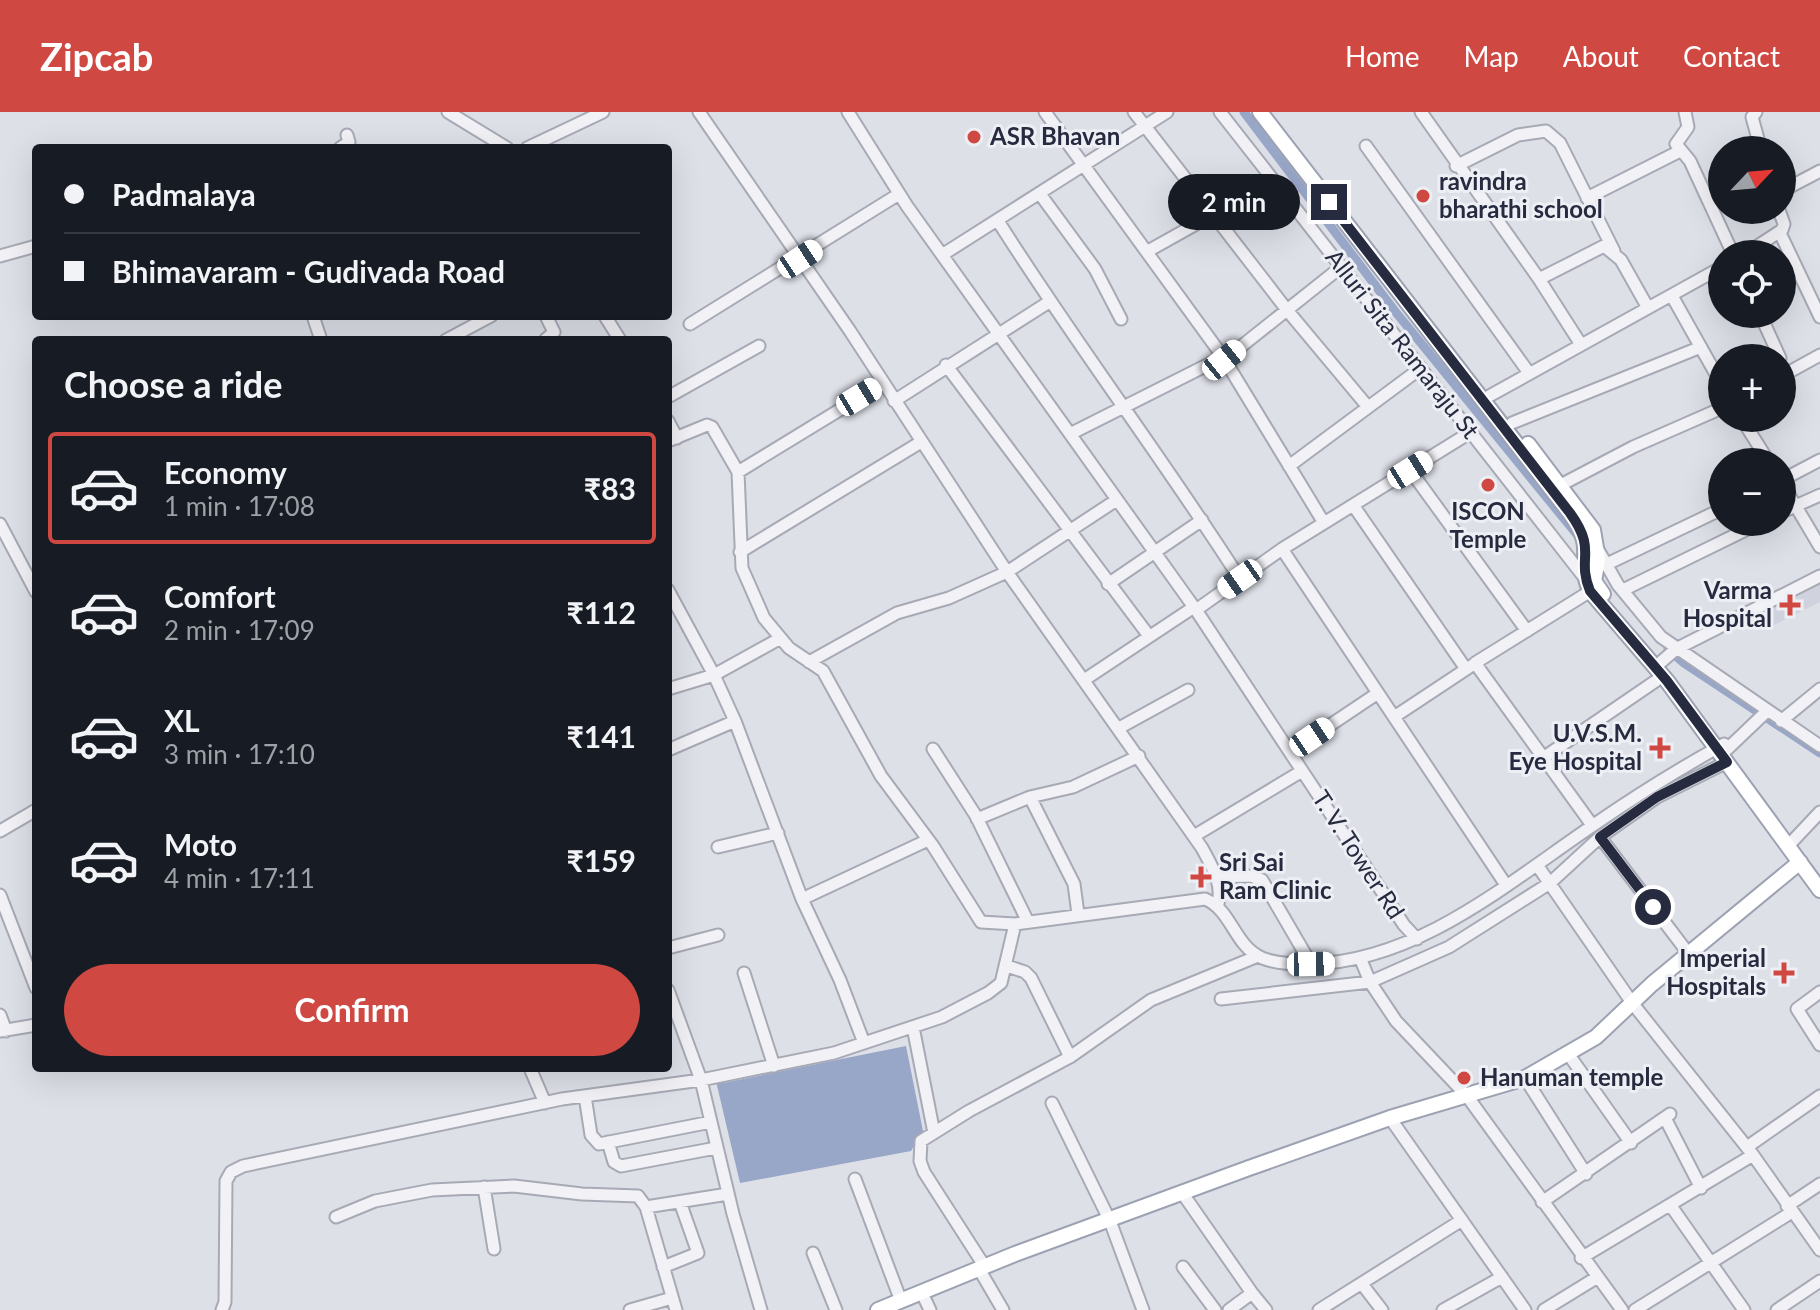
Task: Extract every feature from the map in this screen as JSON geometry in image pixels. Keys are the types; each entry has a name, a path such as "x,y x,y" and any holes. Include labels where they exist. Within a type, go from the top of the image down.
{"main road":[{"path":"1260,112 1333,200 1555,487"},
{"path":"1270,112 1333,200"},
{"path":"1486,398 1512,423 1555,487 1593,563 1723,752 1803,859 1820,890"},
{"path":"878,1310 982,1268 1390,1118 1525,1078 1569,1055 1803,859"},
{"path":"1803,859 1820,876"}],"street":[{"path":"448,112 500,144"},
{"path":"535,144 603,112"},
{"path":"699,112 1007,572 1194,836 1217,877 1221,893 1218,904"},
{"path":"1045,112 1224,358 1324,523"},
{"path":"1134,112 1287,310 1368,407"},
{"path":"942,255 1167,112"},
{"name":"Alluri Sita Ramaraju St","path":"1220,112 1471,432 1593,563 1623,590 1661,637 1675,650 1820,746"},
{"path":"1421,112 1456,166 1539,279 1580,343"},
{"path":"1685,112 1688,127 1676,144 1690,161 1727,240"},
{"path":"1756,112 1752,117 1757,136"},
{"name":"T. V. Tower Rd","path":"852,113 899,194 1115,501 1195,608 1404,925 1417,939"},
{"path":"1456,166 1518,135 1546,131 1560,143 1614,251 1648,308"},
{"path":"346,144 349,142 347,135"},
{"path":"1366,146 1529,373"},
{"path":"1587,198 1680,151"},
{"path":"1796,184 1820,171"},
{"path":"1148,251 1273,181"},
{"path":"690,324 800,259 899,194"},
{"path":"1040,194 1095,269 1121,319"},
{"path":"998,221 1049,302 1240,579"},
{"path":"1768,240 1780,233 1784,224"},
{"path":"1780,233 1820,317"},
{"path":"1539,279 1600,246 1614,251"},
{"path":"0,256 32,247"},
{"path":"1070,434 1224,358 1341,267"},
{"path":"1486,398 1580,343 1708,275"},
{"path":"1672,296 1708,360"},
{"path":"894,401 1049,302"},
{"path":"454,336 484,320"},
{"path":"672,395 759,346"},
{"path":"1512,423 1701,347"},
{"path":"1796,363 1820,355"},
{"path":"946,365 1149,636"},
{"path":"1289,466 1421,368"},
{"path":"738,472 882,384"},
{"path":"1555,487 1633,447 1708,414"},
{"path":"673,439 707,425 712,427 738,472 740,552 742,568 753,593 779,639 823,671 881,776 928,840 981,922 1015,924 1205,899 1218,904 1237,937 1258,956 1279,963 1361,960 1417,939 1537,865 1659,780 1723,752"},
{"path":"1084,680 1282,549 1471,432"},
{"path":"740,552 921,442"},
{"path":"1796,474 1820,460"},
{"path":"1410,470 1527,631"},
{"path":"1796,506 1820,495"},
{"path":"809,662 897,613 949,598 1007,572 1115,501"},
{"path":"1353,505 1470,666 1592,825"},
{"path":"1796,508 1820,547"},
{"path":"1394,717 1527,631 1593,563 1708,515"},
{"path":"1108,584 1202,520"},
{"path":"0,524 32,584"},
{"path":"1623,590 1733,536"},
{"path":"1282,549 1506,885"},
{"path":"1543,758 1663,666 1675,650 1820,576"},
{"path":"672,597 735,721 802,899 840,980 864,1043"},
{"path":"672,689 714,675 779,639"},
{"path":"1781,721 1820,689"},
{"path":"1119,728 1188,690"},
{"path":"1290,752 1378,693"},
{"path":"1221,999 1370,982 1449,947 1550,883 1600,837 1723,752 1757,725 1766,712"},
{"path":"672,748 735,721"},
{"path":"933,749 977,819 1028,922"},
{"path":"977,819 1030,797 1073,787 1139,756"},
{"path":"1194,836 1302,771"},
{"path":"1030,797 1074,884 1078,914"},
{"path":"0,831 32,812"},
{"path":"1791,843 1820,812"},
{"path":"718,847 778,833"},
{"path":"1600,837 1688,953"},
{"path":"802,899 928,840"},
{"path":"1537,865 1633,1004 1750,1151 1820,1250"},
{"path":"1217,877 1251,876 1262,880 1311,964"},
{"path":"0,895 32,978"},
{"path":"222,1310 227,1264 225,1196 231,1172 243,1166 545,1103 774,1066 864,1043 942,1017 1001,983 1015,924"},
{"path":"672,947 718,935"},
{"path":"1003,1310 920,1161 921,1141 1070,1057 1151,1000 1258,956"},
{"path":"1361,960 1370,982 1423,1054 1467,1096 1581,1258 1622,1310"},
{"path":"1007,966 1025,972 1031,978 1070,1057"},
{"path":"744,973 774,1066"},
{"path":"1820,992 1797,1009 1820,1045"},
{"path":"672,1001 701,1080 716,1148 761,1310"},
{"path":"0,1015 3,1031 32,1026"},
{"path":"913,1027 934,1133"},
{"path":"1569,1055 1631,1143"},
{"path":"532,1072 545,1103"},
{"path":"1525,1078 1586,1174"},
{"path":"585,1096 591,1135 599,1144 711,1122"},
{"path":"1581,1258 1701,1188 1820,1096"},
{"path":"1052,1103 1110,1221 1143,1310"},
{"path":"1542,1202 1667,1116 1701,1188"},
{"path":"1390,1118 1525,1310"},
{"path":"608,1142 614,1162 621,1166 716,1148"},
{"path":"855,1179 901,1301"},
{"path":"1635,1310 1712,1264 1820,1184"},
{"path":"336,1217 375,1201 432,1190 514,1186 582,1194 638,1196 646,1207 674,1304 630,1310"},
{"path":"484,1187 494,1249"},
{"path":"646,1207 728,1194"},
{"path":"1183,1194 1266,1310"},
{"path":"663,1267 698,1253 680,1202"},
{"path":"1671,1206 1744,1310"},
{"path":"1319,1310 1462,1220"},
{"path":"813,1253 836,1310"},
{"path":"1183,1267 1215,1310"},
{"path":"1443,1310 1502,1277"},
{"path":"1544,1310 1596,1278"},
{"path":"1777,1310 1820,1281"},
{"path":"1362,1284 1382,1310"},
{"path":"922,1293 930,1310"},
{"path":"1229,1310 1252,1293"}],"shaded area":[{"name":"Varma Hospital","path":"1820,577 1820,602 1770,627 1760,608"}],"water":[{"path":"906,1046 923,1131 911,1151 740,1183 715,1077 723,1083"}],"waterway":[{"path":"1244,112 1394,310 1579,537"},
{"path":"1668,649 1684,663 1820,753"}],"place":[{"name":"ASR Bhavan","path":"974,137"},
{"name":"ravindra bharathi school","path":"1423,196"},
{"name":"ISCON Temple","path":"1488,485"},
{"name":"Varma Hospital","path":"1790,605"},
{"name":"U.V.S.M. Eye Hospital","path":"1660,748"},
{"name":"Sri Sai Ram Clinic","path":"1201,877"},
{"name":"Imperial Hospitals","path":"1784,973"},
{"name":"Hanuman temple","path":"1464,1078"}],"route":[{"path":"1329,202 1581,528 1588,548 1584,577 1590,591 1667,681 1727,762 1657,797 1600,837 1653,907"}]}
